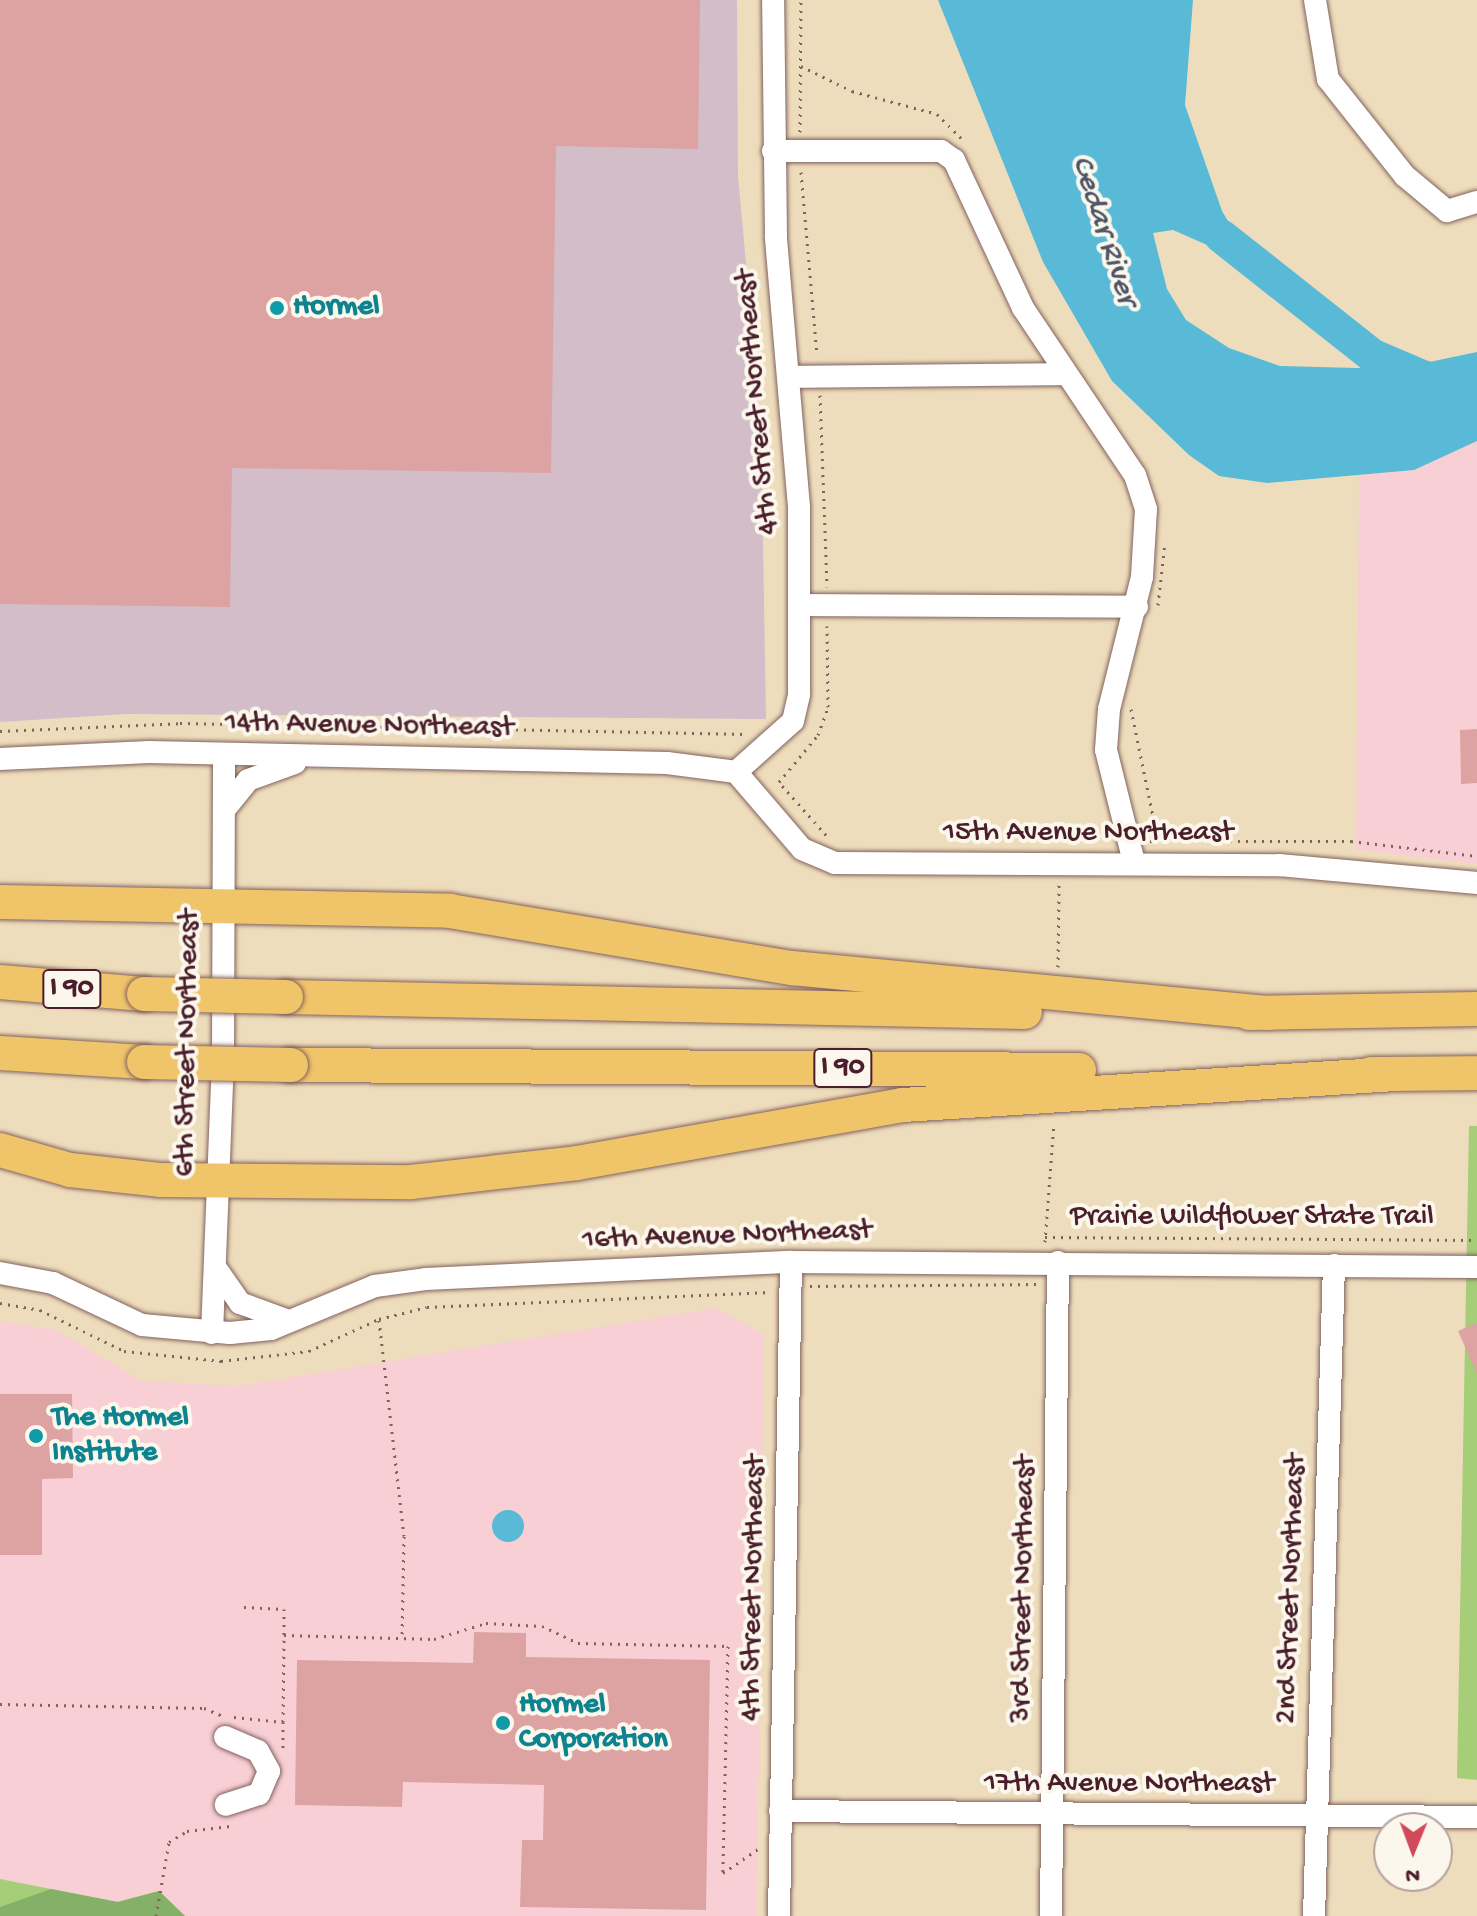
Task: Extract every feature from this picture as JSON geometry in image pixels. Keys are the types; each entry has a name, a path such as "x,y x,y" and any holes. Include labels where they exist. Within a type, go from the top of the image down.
{"highway":[{"path":"0,902 222,904 464,913 792,968 1269,1013"},
{"name":"I 90","path":"0,982 144,994 286,997 1269,1013 1477,1009"},
{"name":"I 90","path":"0,1053 144,1062 291,1065 1477,1073"},
{"path":"0,1150 70,1170 215,1182 466,1178 903,1105 1395,1074"}],"street":[{"name":"4th Street Northeast","path":"736,772 793,721 802,605 791,377 773,151 773,0"},
{"path":"1315,0 1328,79 1405,176 1447,211 1477,202"},
{"path":"773,151 941,151 954,160 1023,308 1135,475 1142,498 1146,536 1147,609 1109,709 1106,750 1134,862"},
{"path":"791,377 1066,374"},
{"path":"802,605 1147,609"},
{"name":"14th Avenue Northeast","path":"0,759 224,754 667,763 736,772"},
{"name":"6th Street Northeast","path":"212,1333 224,754"},
{"path":"223,812 248,780 333,756"},
{"name":"15th Avenue Northeast","path":"736,772 821,861 1134,862 1337,867 1477,883"},
{"path":"212,1258 240,1303 294,1321"},
{"name":"4th Street Northeast","path":"779,1916 791,1262"},
{"name":"16th Avenue Northeast","path":"0,1273 53,1283 142,1325 212,1333 294,1321 408,1280 791,1262 1477,1267"},
{"name":"3rd Street Northeast","path":"1051,1916 1058,1262"},
{"name":"2nd Street Northeast","path":"1314,1916 1334,1265"},
{"path":"225,1737 258,1751 269,1771 259,1794 236,1812"},
{"name":"17th Avenue Northeast","path":"780,1822 1053,1815 1477,1817"}],"path":[{"path":"801,0 800,151 828,483 828,707 818,735 779,782 832,842"},
{"path":"801,66 852,91 937,114 971,149"},
{"path":"1147,609 1168,557 1162,527"},
{"path":"1131,705 1158,840 1351,841 1477,856"},
{"path":"0,731 180,723 746,734"},
{"path":"1058,967 1059,863"},
{"name":"Prairie Wildflower State Trail","path":"1054,1123 1045,1237 1477,1240"},
{"path":"0,1303 40,1310 124,1351 181,1360 297,1354 379,1319 427,1307 791,1289 819,1285"},
{"path":"379,1319 404,1536 402,1638"},
{"path":"244,1607 284,1609 283,1759"},
{"path":"284,1635 445,1637 486,1623 542,1626 578,1643 728,1646 723,1873 780,1822"},
{"path":"0,1704 204,1708 283,1722"},
{"path":"156,1916 159,1891 176,1835 236,1812"}],"shaded area":[{"name":"Hormel","path":"0,0 737,0 738,176 761,426 766,719 127,714 0,722"},
{"path":"1477,441 1477,864 1356,850 1359,475 1414,470"},
{"path":"716,1308 764,1335 757,1916 185,1916 156,1891 118,1902 0,1879 0,1321 56,1330 142,1381 237,1386"}],"green space":[{"path":"1469,1126 1477,1126 1477,1780 1457,1778"},
{"path":"0,1879 117,1902 159,1891 185,1916 0,1916"},
{"path":"51,1889 118,1902 159,1891 185,1916 0,1916 0,1907"}],"water":[{"path":"938,0 1193,0 1185,105 1222,211 1255,266 1173,230 1153,233 1167,289 1186,320 1229,348 1280,366 1396,369 1477,352 1477,441 1414,470 1267,483 1219,476 1189,455 1112,381 1043,262"},
{"path":"508,1510 519,1515 524,1526 519,1537 508,1542 497,1537 492,1526 497,1515"}],"building":[{"name":"Hormel","path":"0,0 700,0 698,149 556,146 551,473 232,468 230,607 0,604"},
{"path":"1477,729 1477,783 1461,784 1460,730"},
{"path":"1477,1323 1477,1374 1458,1331"},
{"name":"The Hormel Institute","path":"0,1394 72,1394 73,1478 42,1479 42,1555 0,1555"},
{"name":"Hormel Corporation","path":"474,1632 526,1633 526,1657 710,1660 706,1910 520,1907 522,1840 543,1840 544,1785 403,1782 402,1807 295,1805 297,1660 473,1663"}],"waterway":[{"name":"Cedar River","path":"1221,236 1373,356 1425,378 1477,388"}],"place":[{"name":"Hormel","path":"277,308"},
{"name":"The Hormel Institute","path":"36,1436"},
{"name":"Hormel Corporation","path":"503,1723"}]}
